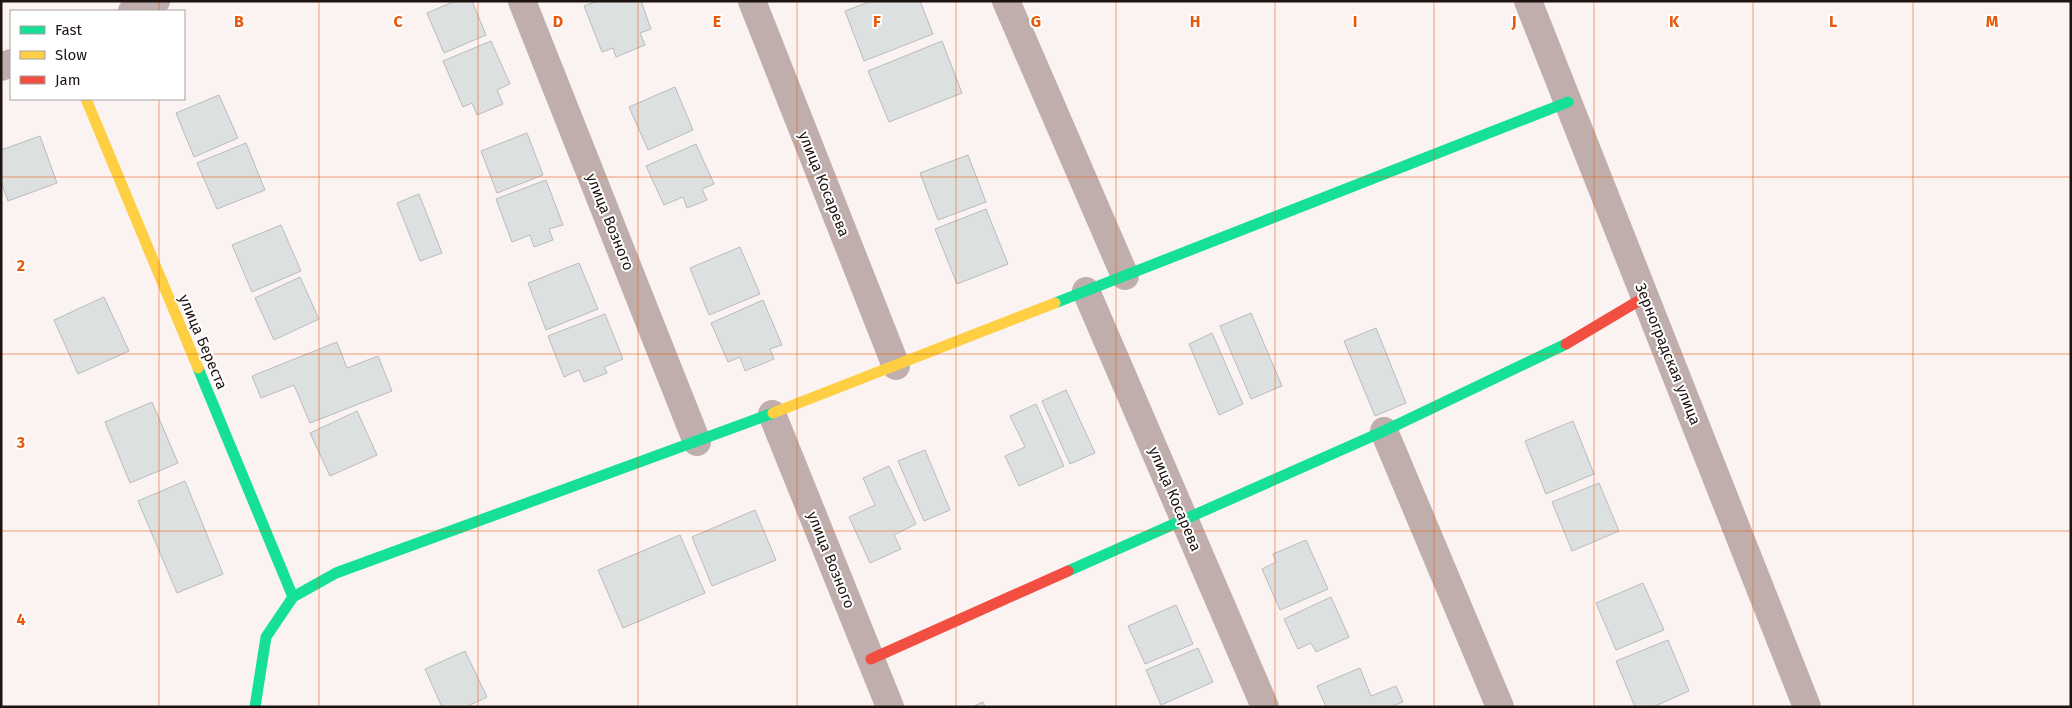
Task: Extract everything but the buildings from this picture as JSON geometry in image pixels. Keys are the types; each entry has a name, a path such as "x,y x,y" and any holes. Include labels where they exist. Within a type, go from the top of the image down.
{"street":[{"path":"134,10 156,1"},
{"name":"улица Возного","path":"522,1 697,442"},
{"name":"улица Косарева","path":"752,1 896,366"},
{"path":"1006,1 1125,276"},
{"name":"Зерноградская улица","path":"1528,1 1807,707"},
{"name":"улица Береста","path":"86,100 293,597"},
{"path":"255,707 266,637 293,597 336,573 772,414 1568,102"},
{"name":"улица Косарева","path":"1086,292 1265,707"},
{"path":"871,659 1384,431 1579,338 1645,297"},
{"name":"улица Возного","path":"772,414 890,707"},
{"path":"1384,431 1500,707"}],"traffic: fast":[{"path":"1055,303 1568,102"},
{"path":"1068,571 1384,431 1566,344"},
{"path":"198,368 293,597"},
{"path":"255,707 266,637 293,597 336,573 773,413"}],"traffic: slow":[{"path":"86,100 198,368"},
{"path":"773,413 1055,303"}],"traffic: jam":[{"path":"1566,344 1645,297"},
{"path":"871,659 1068,571"}]}
